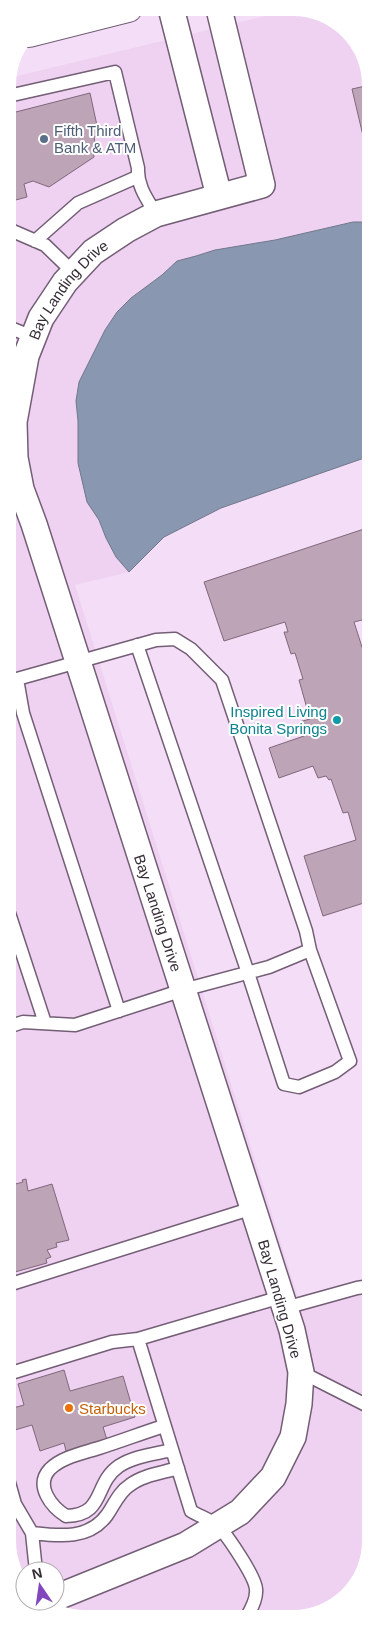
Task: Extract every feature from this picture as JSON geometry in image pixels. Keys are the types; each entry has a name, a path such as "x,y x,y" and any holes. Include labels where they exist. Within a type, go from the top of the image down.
{"street":[{"path":"47,28 96,16"},
{"path":"173,16 219,196"},
{"name":"Bay Landing Drive","path":"16,410 26,356 41,318 65,282 93,252 126,230 156,214 262,185 221,16"},
{"name":"Bay Landing Drive","path":"16,472 292,1330 300,1372 299,1404 293,1437 273,1478 240,1512 186,1545 65,1594"}],"lane":[{"path":"16,94 114,72 138,168 137,177 156,214"},
{"path":"35,241 78,203 137,177"},
{"path":"16,233 45,245 74,273"},
{"path":"16,330 33,337"},
{"path":"16,679 78,661 137,645 156,640 175,639 192,649 222,680 306,931 310,950 350,1061 335,1072 299,1087 284,1084 137,645"},
{"path":"16,692 119,1011"},
{"path":"16,934 45,1023"},
{"path":"16,1024 23,1022 75,1025 183,990 269,967 310,950"},
{"path":"16,1282 253,1208"},
{"path":"16,1372 112,1342 138,1339 283,1302 362,1287"},
{"path":"138,1339 191,1511 218,1526 244,1562 256,1589 250,1610"},
{"path":"300,1372 362,1403"},
{"path":"164,1426 66,1459 51,1468 44,1477 46,1495 50,1503 66,1516 80,1516 89,1510 106,1480 120,1465 130,1460 172,1450"},
{"path":"32,1533 58,1536 72,1535 91,1530 106,1516 121,1494 132,1483 178,1468"},
{"path":"16,1506 32,1533 35,1561"}],"shaded area":[{"path":"265,16 306,18 315,20 335,31 342,36 355,55 361,76 362,222 353,222 177,261 162,275 131,298 117,312 105,330 79,382 76,401 87,502 99,520 116,557 129,572 75,585 300,1304 362,1285 362,1545 356,1567 345,1586 327,1600 315,1606 302,1609 85,1610 72,1608 65,1606 65,1561 20,1561 17,1550 17,76"}],"water":[{"path":"353,222 362,222 362,459 221,508 164,537 129,572 116,557 99,520 87,502 78,463 76,401 79,382 105,330 117,312 131,298 162,275 177,261 215,250 275,240"}],"building":[{"path":"362,87 362,132 352,89"},
{"path":"90,93 99,135 94,137 96,148 93,150 94,157 49,187 33,181 24,184 27,197 16,200 16,112"},
{"name":"Inspired Living Bonita Springs","path":"362,530 362,620 354,622 362,647 362,904 323,916 304,856 356,840 348,812 343,813 331,779 329,780 326,776 318,778 313,766 279,778 269,748 304,736 299,722 310,719 299,680 303,679 295,653 291,654 284,632 288,632 285,622 224,641 204,582"},
{"path":"26,1179 28,1191 52,1184 69,1240 56,1243 57,1247 47,1250 51,1257 46,1259 47,1263 16,1272 16,1184 23,1182 22,1180"},
{"path":"64,1370 70,1391 123,1376 135,1417 103,1427 108,1443 67,1455 64,1443 40,1451 32,1425 16,1430 16,1407 24,1405 18,1384"}],"place":[{"name":"Fifth Third Bank & ATM","path":"44,139"},
{"name":"Inspired Living Bonita Springs","path":"337,720"},
{"name":"Starbucks","path":"69,1408"}]}
